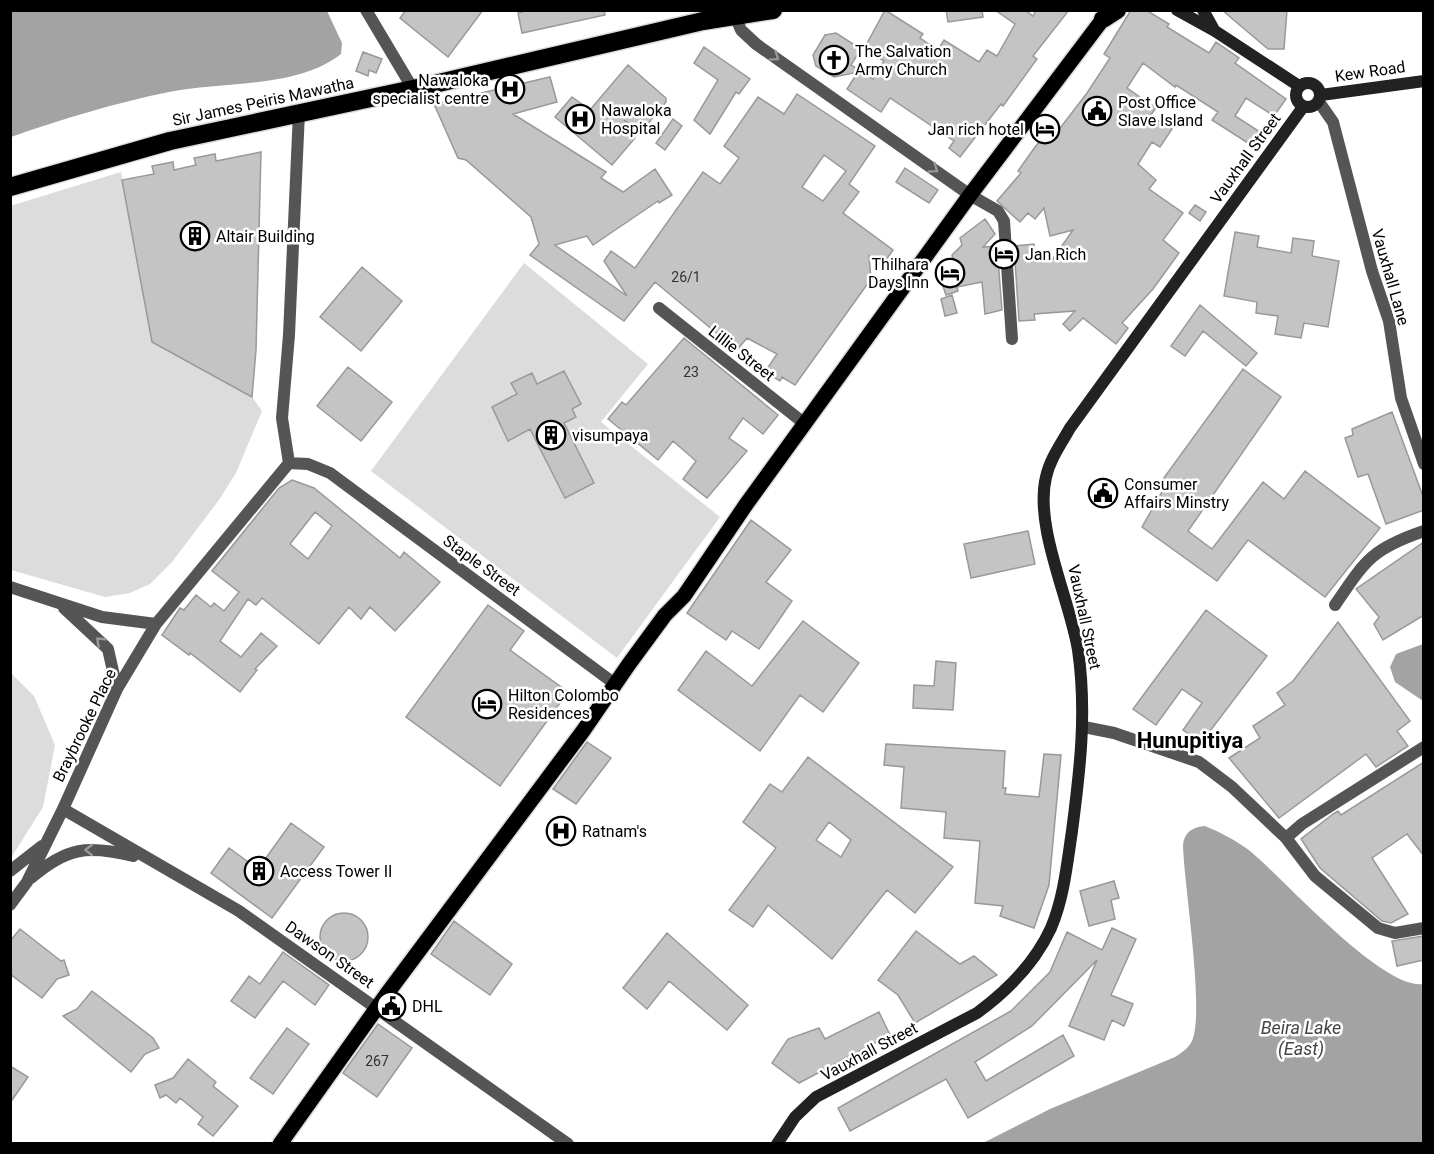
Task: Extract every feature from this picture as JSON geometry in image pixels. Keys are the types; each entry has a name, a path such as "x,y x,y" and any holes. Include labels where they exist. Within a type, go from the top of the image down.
{"highway":[{"name":"Sir James Peiris Mawatha","path":"10,187 170,141 413,89 702,16 735,16 773,10"}],"main road":[{"path":"280,1143 379,1008 386,994 584,731 665,615 684,596 970,195 1110,13"}],"street":[{"path":"366,10 413,89"},
{"path":"1177,10 1215,31 1299,86"},
{"path":"1203,10 1215,31"},
{"path":"735,16 741,30 756,44 970,195 998,211 1004,221 1012,339"},
{"name":"Kew Road","path":"1320,98 1424,81"},
{"path":"1307,83 1315,84 1320,98 1312,107 1304,107 1296,98 1299,86 1307,83"},
{"name":"Vauxhall Lane","path":"1320,98 1333,122 1372,271 1389,321 1401,398 1424,464"},
{"name":"Vauxhall Street","path":"777,1143 795,1117 809,1102 977,1013 999,997 1027,968 1050,930 1060,901 1084,727 1077,647 1044,513 1045,486 1050,465 1070,428 1304,107"},
{"path":"289,463 282,418 289,335 299,112"},
{"name":"Lillie Street","path":"659,308 805,424"},
{"name":"Staple Street","path":"289,463 308,464 330,473 615,684"},
{"name":"Braybrooke Place","path":"10,905 27,882 117,689 156,624 198,577 289,463"},
{"path":"1335,605 1364,563 1388,543 1424,531"},
{"path":"10,587 61,605 102,616 156,624"},
{"path":"61,605 108,649 117,689"},
{"path":"1084,727 1114,733 1199,762 1232,787 1286,838 1315,876 1378,928 1395,933 1424,928"},
{"path":"1286,838 1302,824 1424,747"},
{"name":"Dawson Street","path":"63,809 146,859 238,910 568,1143"},
{"path":"10,871 45,844"},
{"path":"27,882 46,865 80,849 113,851 146,859"}],"shaded area":[{"path":"121,172 152,342 252,397 262,411 236,473 219,500 172,562 150,584 130,593 105,597 11,570 10,206"},
{"path":"524,263 648,364 601,422 720,517 617,658 371,471"},
{"path":"11,673 34,696 55,745 43,807 11,858"}],"water":[{"path":"10,11 327,11 342,43 341,54 323,65 281,79 149,96 11,137"},
{"path":"1424,644 1423,701 1395,682 1390,667 1396,654"},
{"name":"Beira Lake (East)","path":"1205,826 1250,851 1334,930 1383,970 1405,981 1423,984 1423,1143 983,1143 1050,1109 1175,1057 1190,1044 1195,1026 1196,1003 1183,845 1190,831"}],"building":[{"path":"406,10 483,10 448,57 400,18"},
{"path":"528,10 604,10 605,15 522,33 518,13"},
{"path":"885,10 923,34 920,38 938,50 944,40 979,62 987,50 997,56 1015,24 995,10 1025,10 1033,16 1036,10 1069,10 1033,56 1037,59 1003,106 1001,104 960,157 949,148 954,141 890,98 881,112 847,89 858,72 834,77 816,66 813,55 825,35 836,33 861,49 851,65 873,79 884,61 864,49"},
{"path":"946,10 982,10 983,17 948,22"},
{"path":"1131,10 1146,10 1169,24 1167,27 1209,53 1216,42 1239,58 1235,63 1286,99 1274,116 1246,98 1235,116 1260,132 1251,145 1212,120 1218,112 1176,85 1175,87 1143,63 1127,88 1156,108 1150,116 1172,129 1160,147 1152,142 1138,164 1156,180 1149,189 1183,213 1163,240 1179,253 1153,289 1122,323 1128,328 1116,344 1083,318 1070,331 1063,324 1075,311 1034,314 1035,320 1019,321 1014,246 1034,244 1036,262 1052,260 1073,230 1050,236 1044,208 1035,219 1028,213 1020,222 997,201 1021,173 1018,171 1045,135 1051,140 1087,93 1110,58 1104,54"},
{"path":"1222,10 1287,10 1284,49 1268,49"},
{"path":"704,47 750,79 739,94 736,92 710,134 694,120 718,80 694,63"},
{"path":"363,52 382,59 376,73 369,70 368,76 356,71"},
{"name":"Nawaloka Hospital","path":"628,65 666,98 666,102 641,132 624,120 635,138 612,165 555,117 572,97 590,110"},
{"path":"550,77 557,102 513,114 606,172 601,178 623,192 655,169 672,195 659,203 658,201 593,245 587,236 555,245 627,296 604,261 611,251 635,268 703,172 720,184 739,158 724,146 758,97 784,114 797,94 875,146 849,184 859,192 843,213 893,250 882,266 869,256 871,279 795,385 782,377 780,381 765,372 777,354 747,338 737,350 655,282 624,321 530,255 539,244 531,217 466,160 458,158 434,104","holes":["824,155 846,171 823,201 802,187"]},
{"path":"673,119 682,126 665,150 656,143"},
{"name":"Altair Building","path":"261,152 256,350 252,397 152,342 122,180 154,174 152,166 173,162 174,170 196,165 194,158 215,154 216,161"},
{"path":"905,168 938,190 929,203 896,182"},
{"path":"1195,205 1206,212 1200,221 1189,213"},
{"path":"985,219 995,234 983,247 997,246 1002,310 985,314 982,282 957,287 958,291 946,295 941,281 956,276 952,255 962,245 960,238"},
{"path":"1235,232 1259,236 1257,247 1291,253 1293,238 1314,241 1312,256 1339,261 1328,327 1304,323 1301,338 1275,334 1278,316 1256,313 1257,302 1224,296"},
{"path":"362,267 402,301 361,351 320,317"},
{"path":"952,295 957,313 945,316 941,299"},
{"path":"1200,305 1257,353 1246,366 1203,331 1185,356 1171,346"},
{"path":"684,338 778,415 763,434 743,418 729,438 747,451 707,498 683,479 696,461 673,441 658,460 608,419 622,402 626,405"},
{"path":"348,367 392,402 361,441 317,406"},
{"path":"1243,369 1281,397 1188,531 1212,549 1263,482 1284,499 1305,471 1380,528 1325,597 1248,540 1217,581 1142,527 1163,490 1158,486"},
{"name":"visumpaya","path":"564,371 581,404 572,409 576,417 564,423 594,483 565,498 530,429 508,441 492,407 517,394 511,383 532,373 537,384"},
{"path":"1392,412 1424,499 1424,510 1386,524 1368,474 1358,477 1345,438 1353,435 1352,429"},
{"path":"292,480 314,488 400,558 404,552 440,582 395,631 370,607 361,619 349,607 319,644 262,598 256,605 248,599 220,641 241,657 261,633 277,646 255,669 257,670 240,692 190,653 189,655 162,635 180,608 184,610 196,595 211,607 214,603 224,611 239,592 212,571 279,488","holes":["315,512 332,526 308,559 290,544"]},
{"path":"751,520 791,550 766,582 792,601 759,649 732,631 726,640 687,613"},
{"path":"1028,531 1035,564 971,578 964,544"},
{"path":"1424,542 1424,615 1383,640 1374,624 1379,617 1356,589"},
{"name":"Hilton Colombo Residences","path":"488,605 524,631 510,650 568,692 500,786 406,717"},
{"path":"1206,610 1267,656 1201,743 1183,730 1202,703 1182,689 1156,725 1133,709"},
{"path":"803,621 859,663 823,712 800,695 760,751 678,690 706,651 752,686"},
{"path":"1338,622 1410,721 1397,731 1408,746 1376,767 1366,754 1279,818 1229,758 1260,738 1253,726 1285,705 1277,693 1293,681"},
{"path":"936,661 956,663 953,710 913,708 914,685 934,686"},
{"path":"587,742 611,758 576,804 553,789"},
{"path":"886,744 1005,751 1003,788 1006,788 1005,794 1039,797 1044,754 1061,755 1049,885 1034,928 1000,916 1003,906 975,903 980,841 944,838 946,812 901,808 904,767 884,765"},
{"path":"808,757 953,867 915,913 887,890 832,959 768,905 753,927 729,910 776,848 743,822 770,784 782,792","holes":["829,822 851,840 841,857 816,840"]},
{"path":"1424,762 1424,856 1407,834 1372,858 1408,914 1391,923 1382,921 1320,868 1301,839 1333,814 1338,811 1341,815"},
{"name":"Access Tower II","path":"291,823 324,847 272,918 211,873 229,848 258,869"},
{"path":"1114,881 1119,898 1111,900 1115,919 1089,926 1080,891"},
{"path":"344,913 361,920 368,937 361,954 344,961 327,954 320,937 327,920"},
{"path":"454,921 512,964 490,995 431,954"},
{"path":"1112,928 1136,939 1111,995 1133,1004 1124,1026 1112,1020 1104,1040 1069,1026 1097,960 1032,1026 975,1062 986,1081 1063,1035 1074,1056 968,1118 946,1079 850,1131 838,1108 1011,1011 1050,972 1067,932 1102,950"},
{"path":"20,929 61,961 64,960 69,975 57,979 42,998 10,974 10,941"},
{"path":"916,931 960,964 974,956 997,975 915,1023 898,995 878,980"},
{"path":"667,933 748,1005 727,1030 669,981 647,1009 623,988"},
{"path":"1424,936 1424,960 1397,966 1392,941"},
{"path":"283,952 329,985 315,1005 283,981 255,1018 231,1001 249,976 260,984"},
{"path":"92,991 153,1038 159,1048 145,1054 131,1072 63,1016 77,1009"},
{"path":"879,1012 890,1035 799,1083 772,1063 788,1039 819,1028 825,1039"},
{"path":"378,1024 412,1048 377,1097 343,1073"},
{"path":"287,1028 309,1044 273,1094 250,1078"},
{"path":"188,1059 216,1082 213,1086 238,1106 213,1136 198,1124 203,1117 180,1098 176,1103 166,1095 160,1098 155,1085 173,1078"},
{"path":"10,1066 28,1077 10,1103"}],"place":[{"name":"The Salvation Army Church","path":"834,60"},
{"name":"Nawaloka specialist centre","path":"510,89"},
{"name":"Post Office Slave Island","path":"1097,111"},
{"name":"Nawaloka Hospital","path":"580,119"},
{"name":"Jan rich hotel","path":"1045,129"},
{"name":"Altair Building","path":"195,236"},
{"name":"Jan Rich","path":"1004,254"},
{"name":"Thilhara Days Inn","path":"950,273"},
{"name":"visumpaya","path":"551,435"},
{"name":"Consumer Affairs Minstry","path":"1103,493"},
{"name":"Hilton Colombo Residences","path":"487,704"},
{"name":"Ratnam's","path":"561,831"},
{"name":"Access Tower II","path":"259,871"},
{"name":"DHL","path":"391,1006"}],"district":[{"name":"Hunupitiya","path":"1190,740"}]}
